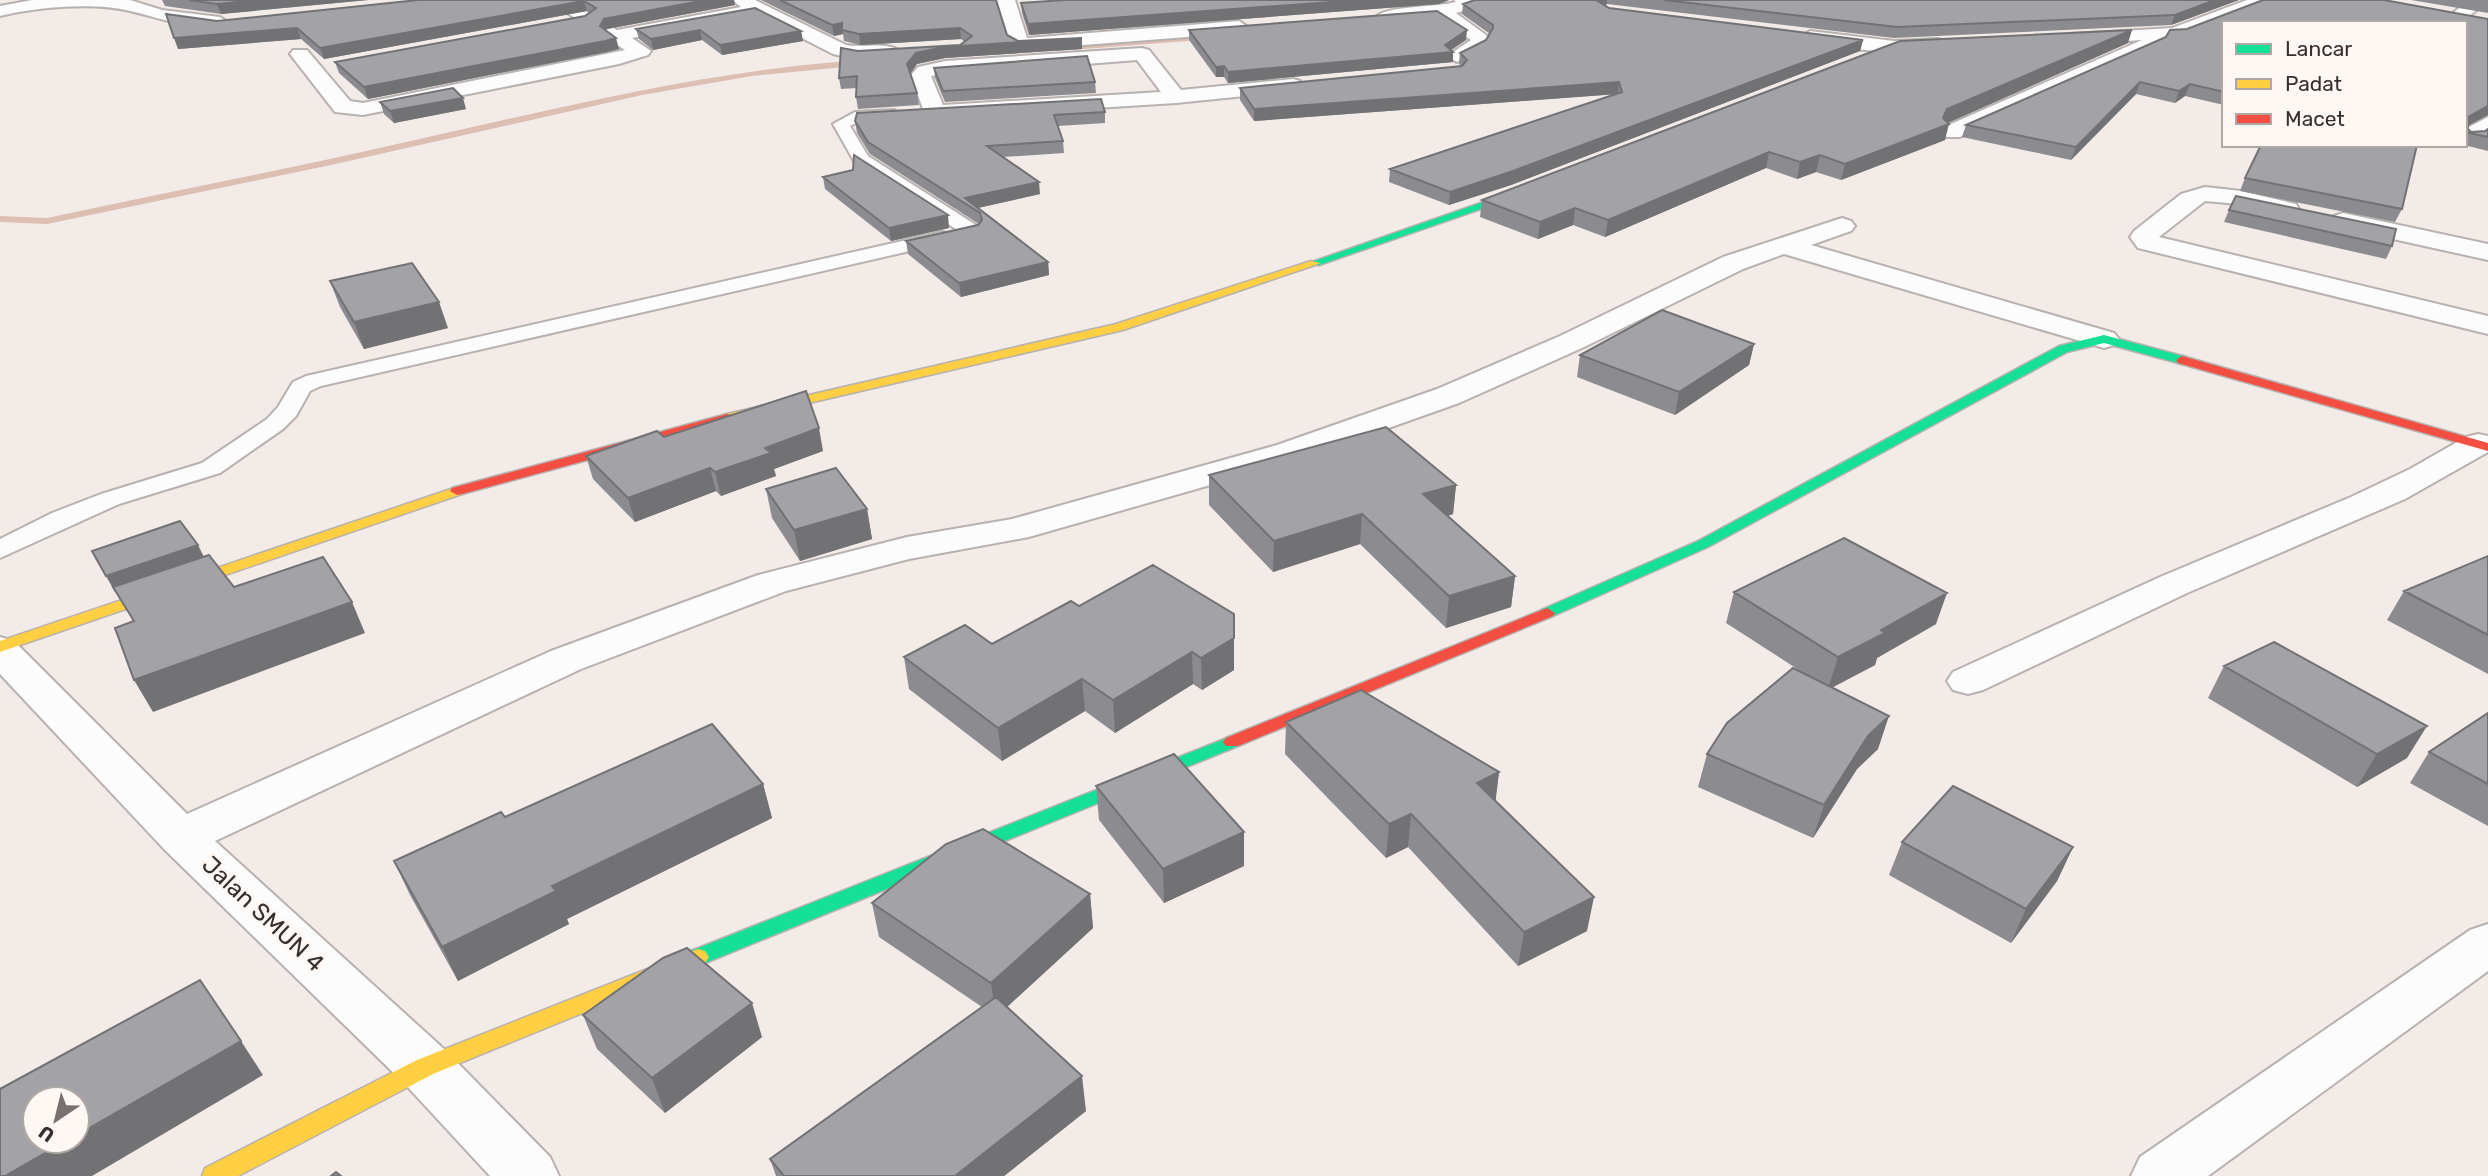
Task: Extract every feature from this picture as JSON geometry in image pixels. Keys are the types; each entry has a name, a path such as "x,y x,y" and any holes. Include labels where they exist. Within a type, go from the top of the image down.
{"street":[{"path":"340,65 307,62 343,107 363,110 612,60 641,51 556,0"},
{"path":"741,0 840,50 860,54 906,51"},
{"path":"1440,22 1469,5 1463,0"},
{"path":"1952,132 2175,33 2263,0"},
{"path":"2478,20 2451,16 2480,0"},
{"path":"0,11 21,6 101,1 134,6 159,15 221,23 233,22"},
{"path":"1012,4 1022,53"},
{"path":"614,36 760,9"},
{"path":"1373,17 1440,22 1467,29 1481,38 1481,41 1450,66"},
{"path":"559,24 587,19"},
{"path":"1264,26 1022,53 925,71 922,75 922,113 1176,97 1309,83"},
{"path":"1785,33 1894,47 1961,44"},
{"path":"2054,39 2175,33"},
{"path":"1869,57 1894,47"},
{"path":"931,50 1022,53 1169,52"},
{"path":"1142,54 1176,97"},
{"path":"0,649 477,484 771,406 1119,327 1329,259 1545,183"},
{"path":"2488,252 2208,194 2195,197 2143,237 2147,242 2488,326"},
{"path":"181,837 566,660 759,588 907,548 1016,529 1289,452 1448,396 1571,342 1733,263 1842,226"},
{"path":"1784,246 2483,445"},
{"path":"214,1176 425,1067 1483,642 1703,544 2063,349 2104,339"},
{"path":"1968,681 2242,555 2391,493 2483,445"},
{"name":"Jalan SMUN 4","path":"0,649 181,837 425,1067 529,1176"},
{"path":"2161,1176 2488,944"}],"lane":[{"path":"0,550 61,519 110,499 211,468 275,424 288,411 301,387 314,381 972,231 861,159 841,124 855,117 922,113"}],"building":[{"path":"189,0 257,0 217,4"},
{"path":"418,0 706,0 604,19 600,26 616,38 605,41 364,87 335,62 585,16 596,8 584,1 320,48 297,28 174,38 166,14 217,21"},
{"path":"780,0 996,0 1007,35 1018,41 1082,38 944,47 916,53 907,64 917,93 856,97 857,76 839,78 841,48 858,51 960,45 972,36 960,28 859,34 842,30 842,23 832,25"},
{"path":"1064,0 1360,0 1028,24 1021,3"},
{"path":"1475,0 1600,0 1598,1 1609,8 1863,40 1450,192 1390,169 1622,92 1619,82 1254,109 1240,88 1462,66 1467,60 1460,53 1486,40 1493,28 1493,25 1463,4"},
{"path":"1664,0 2215,0 2175,15 1897,27"},
{"path":"2263,0 2384,0 2488,19 2488,106 2468,117 2468,129 2471,132 2488,129 2488,137 2467,132 2467,21 2222,21 2222,92 2190,84 2179,91 2140,82 2076,147 1966,125 2166,37 2170,30 2187,29"},
{"path":"755,8 801,31 720,45 700,30 651,39 636,29"},
{"path":"1437,11 1467,30 1445,45 1453,52 1228,72 1224,66 1216,67 1189,30"},
{"path":"2132,30 1947,109 1943,118 1949,124 1845,164 1820,155 1800,162 1769,152 1608,220 1575,208 1540,222 1482,200 1900,41"},
{"path":"1087,56 1095,82 943,91 934,68"},
{"path":"453,88 463,98 390,111 380,102"},
{"path":"1101,99 1105,112 1054,115 1063,141 987,146 1039,182 965,198 1048,262 959,283 906,241 978,225 982,220 980,213 868,142 855,121 857,113"},
{"path":"2260,147 2417,147 2402,209 2245,178"},
{"path":"854,155 948,215 889,228 823,177 853,170"},
{"path":"2236,196 2396,229 2392,246 2229,210"},
{"path":"412,263 439,302 354,322 330,281"},
{"path":"1662,310 1754,344 1679,392 1580,355"},
{"path":"806,391 819,428 765,448 771,453 715,472 710,468 628,498 586,456 657,431 664,437"},
{"path":"1386,427 1456,485 1423,494 1515,576 1449,596 1362,514 1274,541 1209,475"},
{"path":"836,468 867,509 794,530 766,489"},
{"path":"180,521 198,545 106,576 92,551"},
{"path":"1844,538 1947,593 1881,630 1885,633 1838,657 1734,592"},
{"path":"209,555 234,587 323,557 352,602 134,680 115,628 134,621 113,587"},
{"path":"2488,556 2488,635 2404,591"},
{"path":"1153,565 1234,614 1234,638 1201,658 1192,652 1113,700 1082,679 998,728 904,657 965,625 992,644 1071,601 1079,606"},
{"path":"2274,642 2427,726 2377,754 2224,666"},
{"path":"1793,668 1889,716 1868,736 1824,805 1707,754 1727,723"},
{"path":"1361,690 1499,772 1477,783 1594,897 1524,932 1411,814 1389,824 1286,722"},
{"path":"2488,713 2488,784 2429,752"},
{"path":"712,724 763,784 552,886 556,891 442,947 394,861 501,812 505,817"},
{"path":"1174,754 1244,832 1163,869 1096,786"},
{"path":"1953,786 2073,847 2026,909 1902,842"},
{"path":"983,829 1090,894 991,983 872,903 946,844"},
{"path":"687,948 752,1003 652,1078 583,1015 663,958"},
{"path":"200,980 241,1041 91,1127 91,1085 21,1085 21,1155 42,1155 5,1176 0,1176 0,1089"},
{"path":"996,997 1082,1076 955,1176 784,1176 770,1159"}],"waterway":[{"path":"1058,48 1211,37"},
{"path":"0,219 47,221 331,162 588,103 697,82 752,73 862,63"}],"traffic: fast":[{"path":"1315,263 1529,189"},
{"path":"1547,613 1703,544 2063,349 2104,339 2182,360"},
{"path":"698,957 1232,742"}],"traffic: slow":[{"path":"727,418 1119,327 1315,263"},
{"path":"0,647 457,491"},
{"path":"214,1176 425,1067 698,957"}],"traffic: jam":[{"path":"2182,360 2488,447"},
{"path":"457,491 727,418"},
{"path":"1232,742 1547,613"}]}
